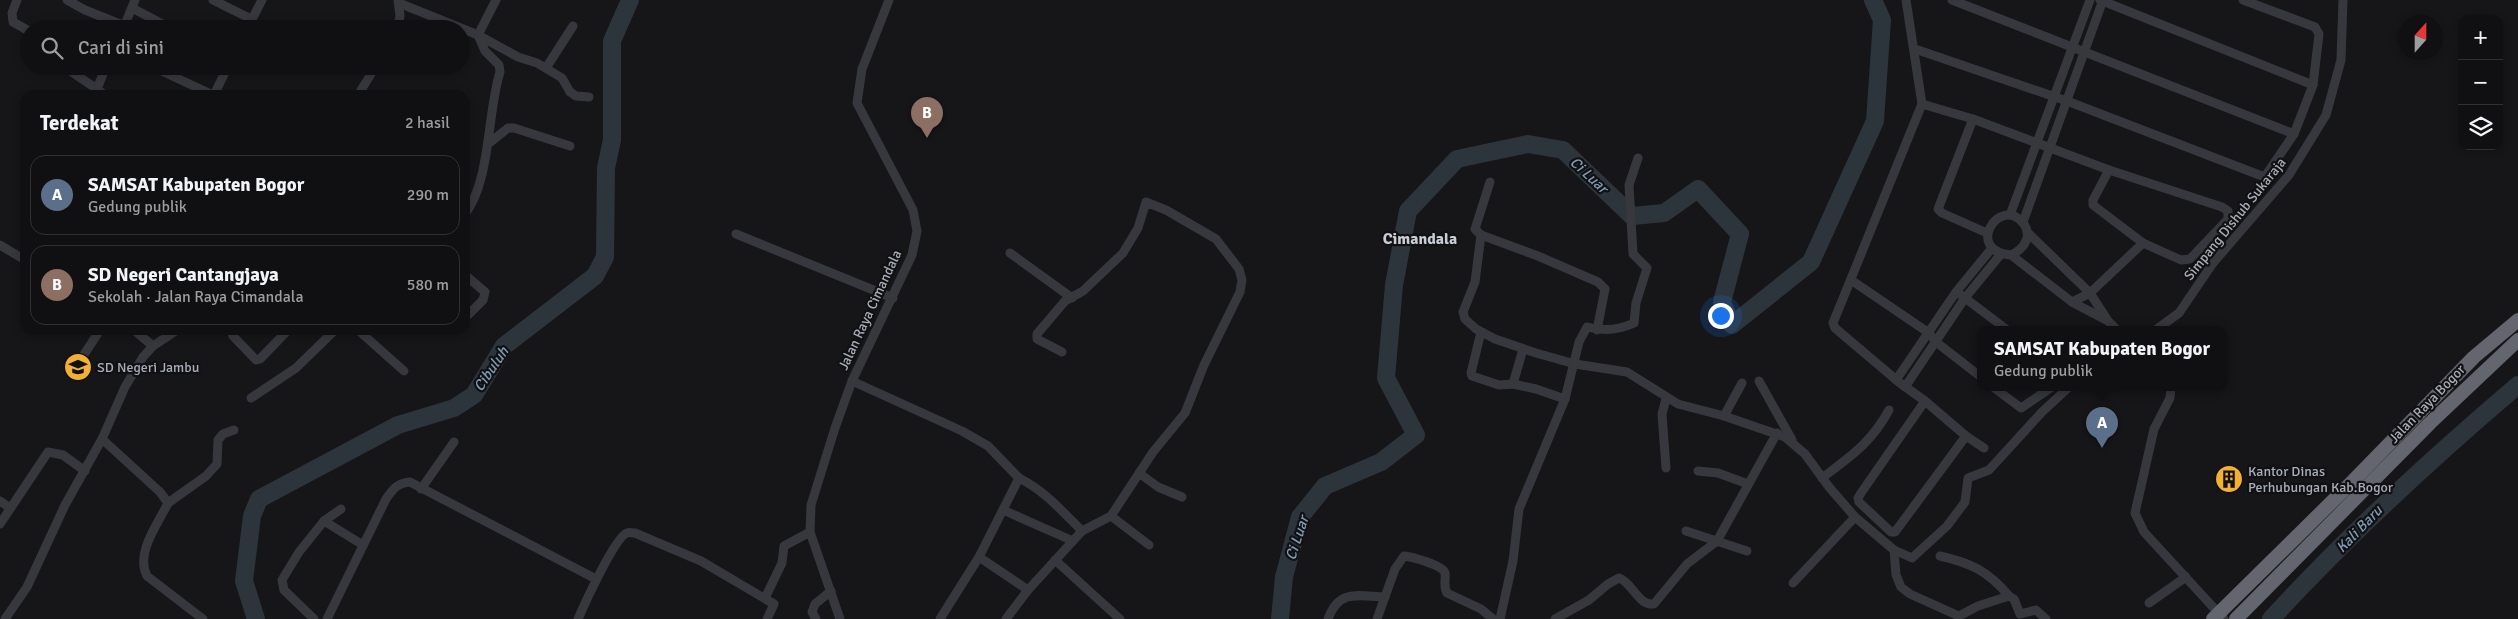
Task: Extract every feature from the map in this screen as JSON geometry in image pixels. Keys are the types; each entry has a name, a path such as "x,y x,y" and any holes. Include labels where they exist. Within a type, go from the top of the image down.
{"highway":[{"name":"Jalan Raya Bogor","path":"2218,617 2474,357 2518,320"},
{"name":"Jalan Raya Bogor","path":"2236,619 2430,422 2518,340"}],"street":[{"path":"17,0 12,13 13,22 20,26"},
{"path":"67,0 108,20"},
{"path":"213,0 252,19 262,0"},
{"path":"478,35 496,0"},
{"name":"Jalan Raya Cimandala","path":"840,619 810,532 809,517 814,496 852,381 912,255 917,231 916,220 857,103 862,69 889,0"},
{"path":"1906,0 1922,104 1833,323 1835,328 1896,380 1925,401 1966,436 1984,448"},
{"path":"1952,0 2085,50 2294,134"},
{"path":"2010,215 2090,0"},
{"path":"2023,222 2102,0 2312,85"},
{"path":"1915,49 2067,100 2259,176 2266,175 2294,134 2312,85 2319,34 2317,28 2243,0"},
{"path":"2338,0 2343,15"},
{"name":"Simpang Dishub Sukaraja","path":"2161,326 2179,312 2213,263 2289,175 2326,116 2341,60 2343,0"},
{"path":"399,20 399,2 442,20"},
{"path":"127,20 134,4 158,20"},
{"path":"546,68 573,26"},
{"path":"470,32 518,57 546,68 562,78 570,92 576,96 588,97"},
{"path":"470,202 478,184 488,144 500,67 485,51 478,35"},
{"path":"76,75 98,90"},
{"path":"101,90 104,75"},
{"path":"171,75 203,90"},
{"path":"216,90 224,75"},
{"path":"361,90 370,75"},
{"path":"1922,104 1973,120 2109,170 2222,207 2230,214 2228,219 2190,259 2181,260 2143,243 2093,205 2093,200 2109,170"},
{"path":"1973,120 1938,209 1942,214 1987,233"},
{"path":"488,144 508,128 514,128 570,146"},
{"path":"1500,619 1513,561 1519,509 1565,399 1579,342 1586,328 1597,330 1626,327 1634,323 1636,303 1647,268 1633,254 1630,180 1638,158"},
{"path":"1490,182 1475,229 1481,235 1538,256 1598,282 1605,289 1605,296 1597,330"},
{"path":"1006,619 1028,590 1082,531 1111,516 1139,473 1190,403 1204,365 1240,292 1242,280 1239,268 1216,239 1166,210 1146,202 1138,228 1123,253 1109,269 1057,308 1036,337 1062,352"},
{"path":"2108,321 2072,302 2011,256 2000,254 1992,248 1987,233 1991,224 1995,220 2010,215 2023,222 2028,232 2090,294 2113,326"},
{"path":"2011,256 2021,251 2027,242 2028,232"},
{"path":"736,234 893,298"},
{"path":"1481,235 1475,282 1463,312 1465,319 1481,332 1523,349 1575,364 1627,372 1637,376 1666,399 1678,404 1777,433 1805,454 1822,478 1855,517 1894,550 1907,558 1912,558 1947,526 1965,502 1968,478 1989,470 2042,412 2065,391"},
{"path":"2072,302 2090,294 2143,243"},
{"path":"0,245 20,257"},
{"path":"1896,380 1956,292 1992,248"},
{"path":"1010,253 1072,298"},
{"path":"1905,387 1965,298 2000,254"},
{"path":"470,279 485,292 483,300 470,313"},
{"path":"1851,280 1929,333 1936,342 1977,374"},
{"path":"1956,292 2002,326"},
{"path":"1481,332 1471,375 1498,385 1513,384 1536,388 1565,399"},
{"path":"83,356 97,335"},
{"path":"140,335 153,346"},
{"path":"5,619 27,588 65,505 102,439 125,387 143,357 153,346 170,335"},
{"path":"232,335 256,360 260,359 283,335"},
{"path":"251,398 296,368 331,335"},
{"path":"364,335 404,371"},
{"path":"1513,384 1523,349"},
{"name":"Jalan Raya Cimandala","path":"852,381 982,442 1002,458 1019,478 1035,486 1054,502 1082,531"},
{"path":"1759,381 1794,445"},
{"path":"1724,416 1742,384"},
{"path":"1998,391 2021,408 2046,391"},
{"path":"2171,391 2170,398 2154,429 2135,513 2144,532 2186,577 2218,617"},
{"path":"1666,399 1662,414 1666,468"},
{"path":"1925,401 1858,498 1859,502 1891,532 1895,532 1966,436"},
{"path":"1822,478 1860,450 1880,426 1889,410"},
{"path":"203,619 147,576 143,568 144,552 168,503 206,476 217,464 218,440 223,434 234,430"},
{"path":"1555,619 1589,600 1608,584 1619,578 1624,580 1641,599 1647,603 1654,604 1687,564 1716,541 1777,433"},
{"path":"102,439 160,492 168,503"},
{"path":"421,489 454,442"},
{"path":"0,524 48,452 63,455 85,471"},
{"path":"1698,471 1718,473 1748,484"},
{"path":"1139,473 1158,487 1182,496"},
{"path":"940,619 979,557 1019,478"},
{"path":"327,619 363,545 395,486 402,482 410,482 596,579"},
{"path":"0,501 10,508"},
{"path":"314,619 284,590 282,580 299,552 324,521 342,509"},
{"path":"1003,510 1073,541"},
{"path":"1111,516 1148,545"},
{"path":"1793,583 1855,517"},
{"path":"324,521 363,545"},
{"path":"1686,531 1748,551"},
{"path":"764,598 782,563 784,546 810,532"},
{"path":"578,619 596,579 620,538 626,533 634,533 701,561 774,604 767,619"},
{"path":"1894,550 1897,581 1901,587 1951,613 1959,616 1978,606 2009,596"},
{"path":"1377,619 1395,569 1401,559 1408,556 1440,566 1445,573 1444,588 1447,593 1486,612 1493,619"},
{"path":"1940,556 1968,562 1989,575 2014,599 2020,614 2036,610 2046,619"},
{"path":"979,557 1028,590"},
{"path":"1054,560 1120,619"},
{"path":"2149,603 2186,577"},
{"path":"816,619 812,612 815,604 831,591"},
{"path":"1328,619 1335,603 1345,597 1385,597"}],"waterway":[{"name":"Cibuluh","path":"256,619 244,581 252,516 259,499 398,425 454,408 474,395 504,346 595,276 605,257 606,168 612,140 612,41 630,0"},
{"name":"Ci Luar","path":"1280,619 1284,577 1300,517 1325,486 1381,462 1416,435 1386,378 1394,285 1408,211 1457,159 1528,144 1563,150 1632,216 1664,213 1698,189 1740,234 1722,302 1732,325 1811,262 1875,121 1882,20 1873,0"},
{"name":"Kali Baru","path":"2271,619 2330,557 2391,498 2518,385"}],"place":[{"name":"SD Negeri Cantangjaya","path":"927,138"},
{"name":"SD Negeri Jambu","path":"78,367"},
{"name":"SAMSAT Kabupaten Bogor","path":"2102,448"},
{"name":"Kantor Dinas Perhubungan Kab.Bogor","path":"2229,479"}],"district":[{"name":"Cimandala","path":"1420,239"}]}
